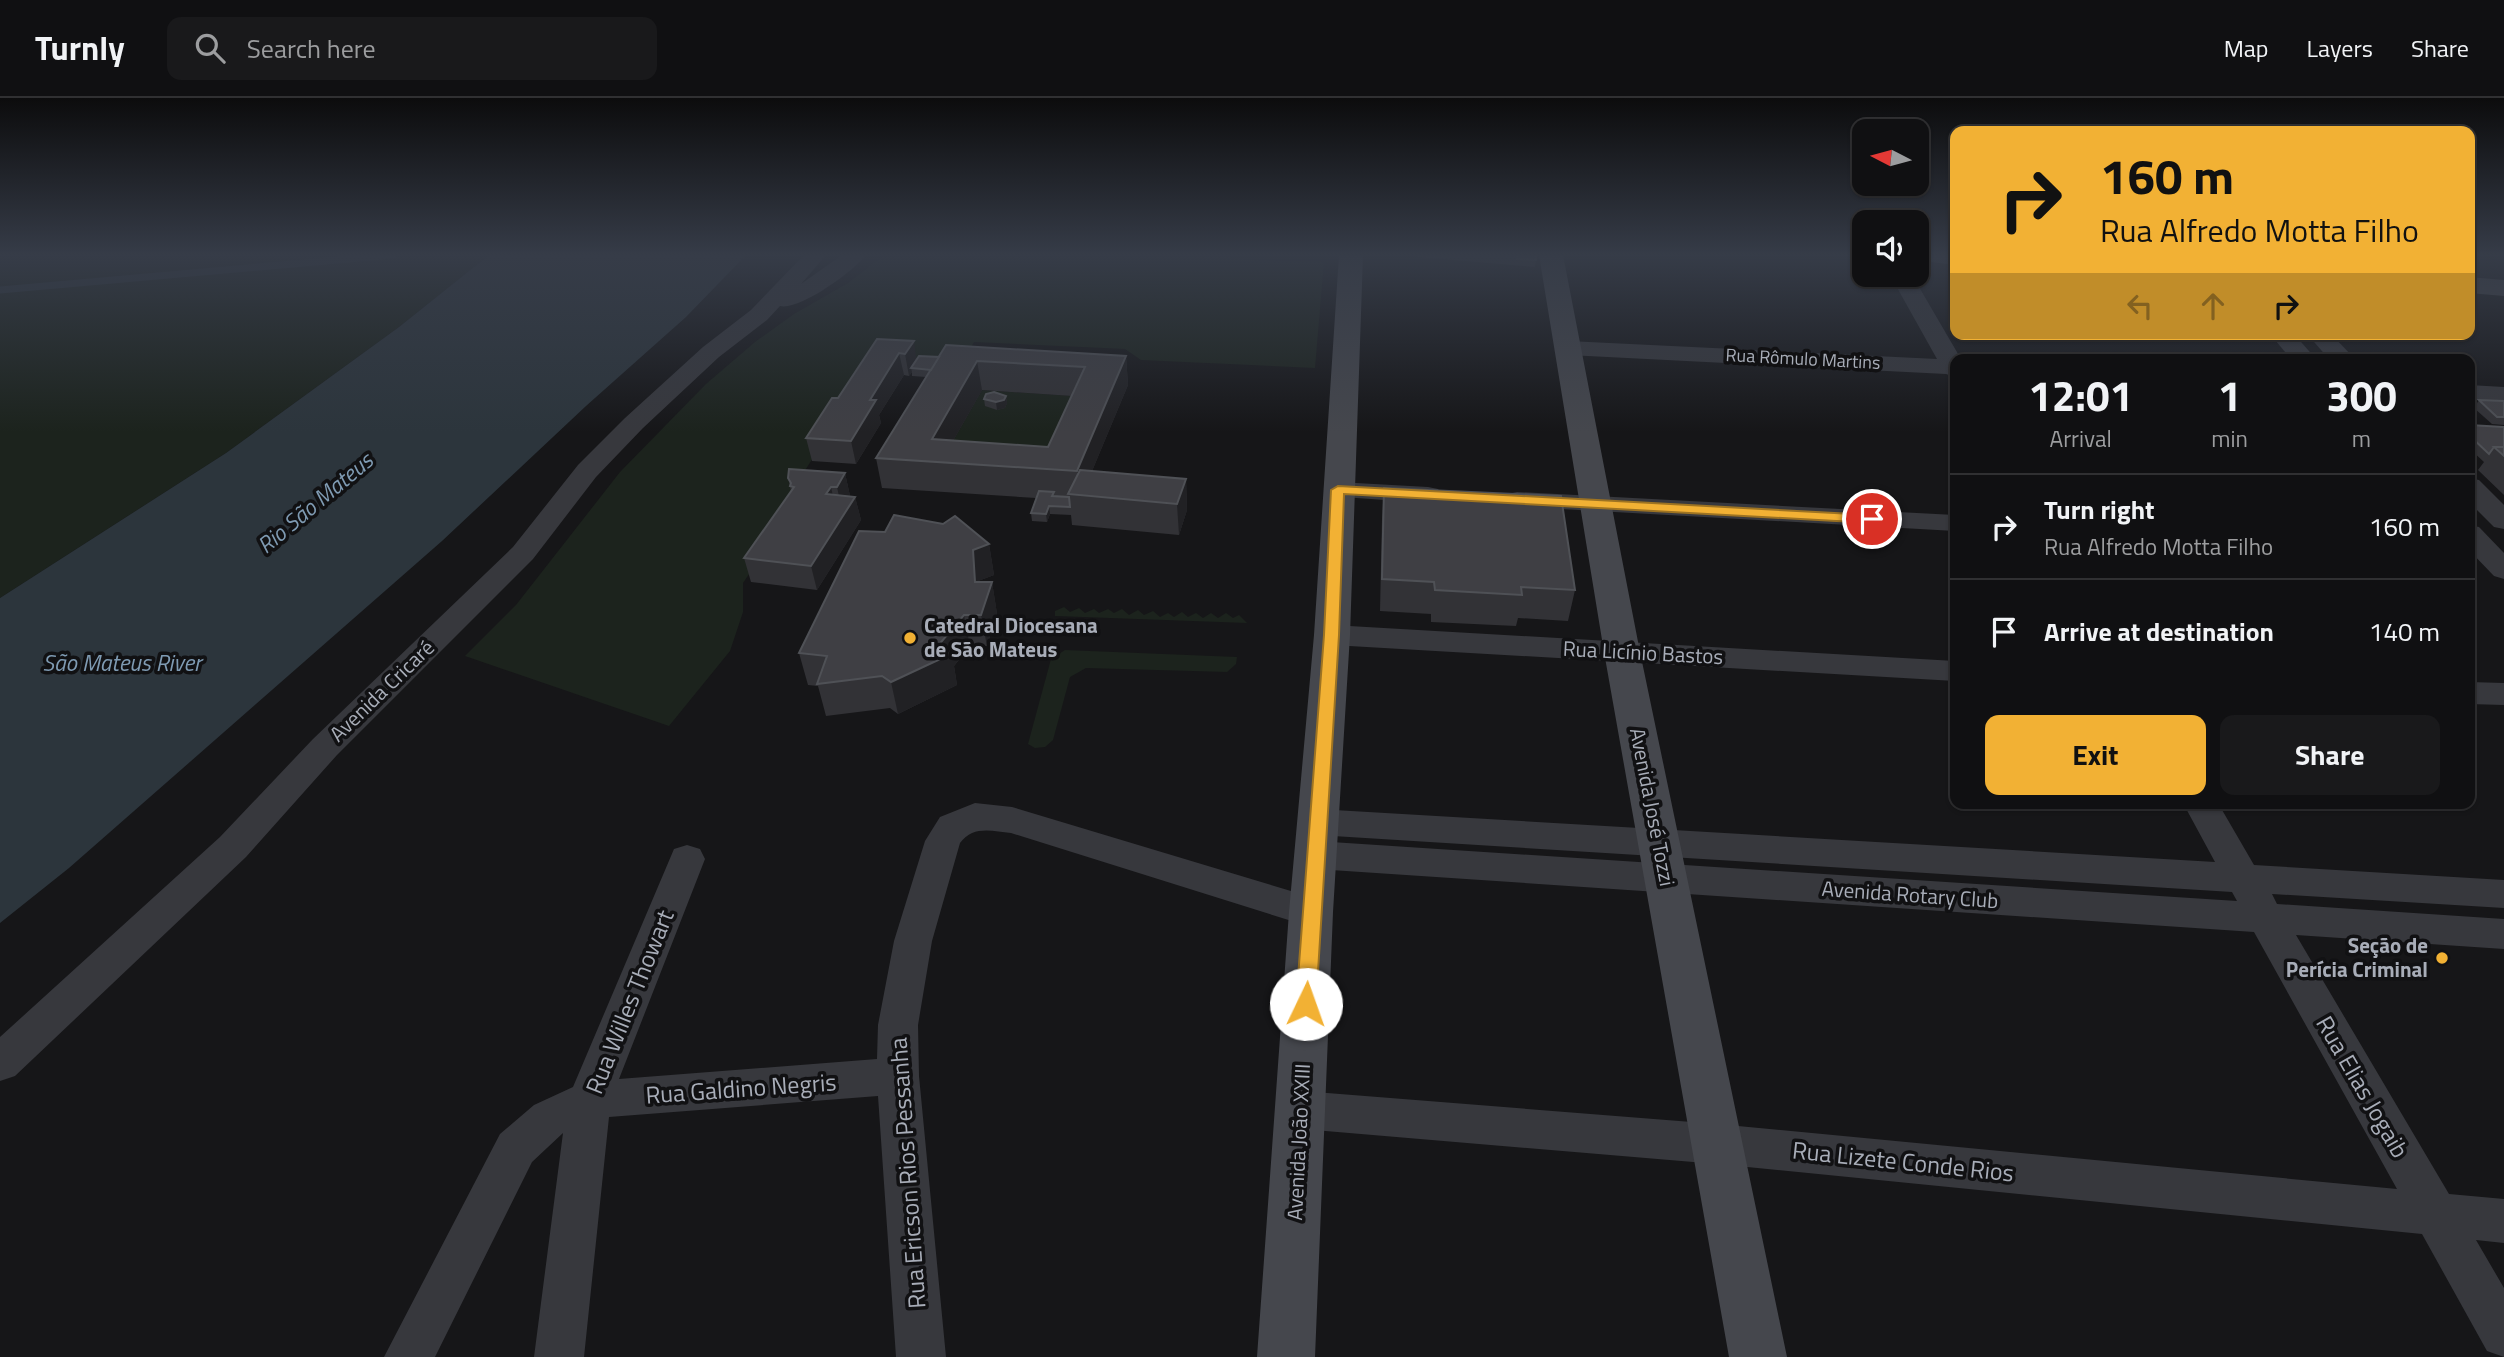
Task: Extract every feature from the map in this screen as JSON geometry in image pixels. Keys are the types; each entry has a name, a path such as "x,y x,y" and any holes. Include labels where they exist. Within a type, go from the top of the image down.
{"street":[{"name":"Avenida Cricaré","path":"0,1063 233,847 325,747 406,666 481,597 523,553 587,471 634,423 711,352 759,314"},
{"name":"Avenida João XXIII","path":"1286,1357 1302,1110 1311,912 1332,635 1347,314"},
{"name":"Avenida José Tozzi","path":"1562,314 1622,652 1758,1357"},
{"path":"1923,314 1950,361"},
{"path":"2287,340 2299,354"},
{"path":"2324,340 2338,354"},
{"name":"Rua Rômulo Martins","path":"1568,348 1950,368"},
{"path":"2475,392 2504,394"},
{"path":"1338,490 1950,523"},
{"path":"2475,492 2504,520"},
{"path":"2481,542 2504,569"},
{"name":"Rua Licínio Bastos","path":"1332,635 1950,671"},
{"path":"2475,692 2504,694"},
{"name":"Rua Elias Jogaib","path":"2203,809 2504,1334"},
{"name":"Rua Ericson Rios Pessanha","path":"922,1357 898,1076 898,1025 914,941 943,841 953,826 975,816 1012,820 1311,912"},
{"name":"Avenida Rotary Club","path":"1316,839 1662,860 1984,862 2504,894"},
{"name":"Rua Willes Thowart","path":"559,1357 589,1100 687,859"},
{"name":"Avenida Rotary Club","path":"1662,860 2002,901 2504,934"},
{"path":"1984,862 2002,901"},
{"name":"Rua Galdino Negris","path":"409,1357 516,1148 537,1125 563,1108 589,1100 898,1076"},
{"name":"Rua Lizete Conde Rios","path":"1302,1110 1717,1144 2504,1221"}],"shaded area":[{"path":"0,314 416,314 226,453 0,598"},
{"path":"794,314 1320,314 1315,368 1141,360 1125,349 974,342 962,363 877,359 791,492 789,515 743,583 743,612 730,651 669,726 465,656 516,605 620,472 706,384 755,342"},
{"path":"982,390 1088,397 1051,477 937,469"},
{"path":"1064,607 1070,612 1079,608 1085,613 1094,609 1099,613 1108,609 1114,613 1122,609 1129,615 1138,610 1144,615 1153,611 1160,617 1168,613 1174,617 1182,612 1188,617 1196,613 1203,618 1211,613 1218,618 1226,613 1233,618 1239,615 1247,623 1055,616 1055,611"},
{"path":"1065,650 1237,657 1236,664 1227,672 1086,668 1070,677 1053,740 1045,747 1035,748 1028,744 1051,659"}],"water":[{"name":"São Mateus River","path":"416,314 689,314 442,541 69,868 0,923 0,598 226,453"}],"building":[{"path":"877,339 914,341 905,354 899,353 870,400 876,400 851,441 806,438 832,398 838,398"},
{"path":"946,345 1126,356 1077,471 876,458","holes":["977,361 1085,367 1048,447 932,439"]},
{"path":"919,356 939,357 931,370 911,368"},
{"path":"994,392 1006,396 1004,400 996,402 984,399 986,394"},
{"path":"2479,400 2504,401 2504,417 2497,417"},
{"path":"2475,425 2504,427 2504,447 2494,447 2489,454 2475,441"},
{"path":"2494,447 2504,447 2504,456"},
{"path":"789,469 845,473 837,487 831,487 826,494 855,497 811,566 744,558 794,487 790,486"},
{"path":"1080,470 1186,479 1177,504 1068,494"},
{"path":"1384,488 1561,496 1575,590 1521,587 1522,595 1435,590 1434,582 1382,579"},
{"path":"1039,491 1054,492 1052,496 1069,497 1070,507 1049,506 1046,514 1031,513"},
{"name":"Catedral Diocesana de São Mateus","path":"894,515 943,524 955,516 989,544 973,550 975,582 992,582 981,615 964,615 936,648 951,654 891,682 882,676 817,684 827,656 799,653 859,531 885,532"}],"place":[{"name":"Catedral Diocesana de São Mateus","path":"910,638"},
{"name":"Seção de Perícia Criminal","path":"2442,958"}],"route":[{"path":"1306,1004 1332,635 1338,490 1872,519"}],"water label":[{"name":"Rio São Mateus","path":"315,503"}]}
